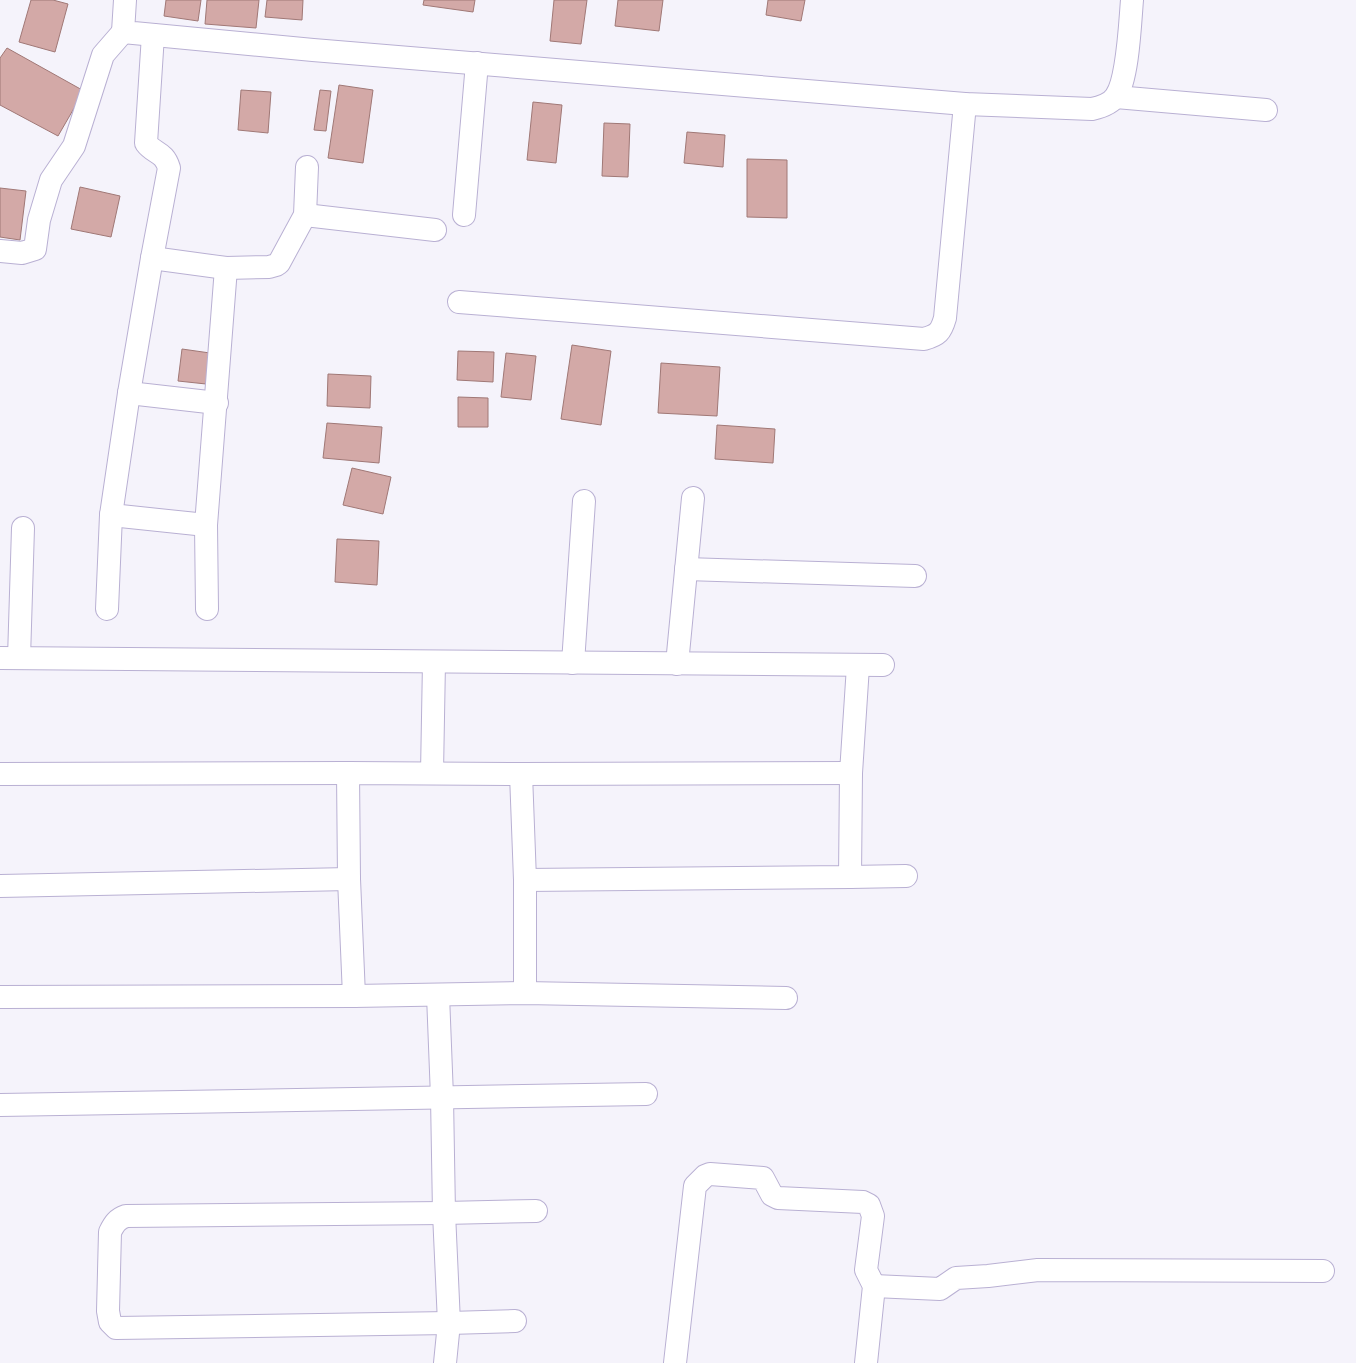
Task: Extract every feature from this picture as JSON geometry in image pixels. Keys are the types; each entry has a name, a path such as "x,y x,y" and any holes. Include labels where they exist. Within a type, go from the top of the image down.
{"street":[{"path":"0,251 22,253 35,249 39,220 51,180 74,146 103,55 123,32 126,0"},
{"path":"123,32 965,104 1092,109 1105,106 1116,97 1123,79 1132,0"},
{"path":"107,609 111,515 129,393 169,168 167,161 160,153 149,147 146,143 153,35"},
{"path":"464,214 477,63"},
{"path":"1116,97 1266,110"},
{"path":"459,302 924,339 935,336 942,328 946,318 965,104"},
{"path":"152,258 226,268 276,266 305,215 307,167"},
{"path":"305,215 435,230"},
{"path":"207,609 206,525 217,403 226,268"},
{"path":"129,393 217,403"},
{"path":"677,664 693,498"},
{"path":"573,663 584,501"},
{"path":"111,515 206,525"},
{"path":"23,528 9,658 858,666 883,665"},
{"path":"686,569 915,576"},
{"path":"432,773 434,662"},
{"path":"850,877 851,773 858,666"},
{"path":"348,772 349,879 354,996"},
{"path":"0,774 348,772 522,774 851,773"},
{"path":"522,774 526,993"},
{"path":"525,880 906,876"},
{"path":"0,886 349,879"},
{"path":"0,997 354,996 526,993 786,998"},
{"path":"438,995 444,1213 449,1324 445,1363"},
{"path":"0,1105 646,1094"},
{"path":"675,1363 695,1186 704,1176 710,1174 763,1178 772,1195 778,1198 863,1202 869,1205 873,1216 866,1270 874,1286 866,1363"},
{"path":"515,1321 449,1324 116,1328 110,1322 108,1311 110,1232 113,1224 119,1218 126,1216 536,1211"},
{"path":"874,1286 940,1289 956,1278 1038,1270 1323,1271"}],"building":[{"path":"31,0 53,0 68,4 55,52 19,42"},
{"path":"166,0 201,0 198,21 164,16"},
{"path":"207,0 259,0 256,28 205,24"},
{"path":"267,0 303,0 302,20 265,17"},
{"path":"424,0 475,0 473,12 423,5"},
{"path":"554,0 587,0 581,44 550,41"},
{"path":"618,0 663,0 659,31 615,26"},
{"path":"768,0 805,0 801,21 766,15"},
{"path":"7,48 84,91 58,136 0,105 0,58"},
{"path":"339,85 373,90 363,163 328,158"},
{"path":"241,90 271,92 268,133 238,130"},
{"path":"320,90 331,91 326,131 314,130"},
{"path":"533,102 562,105 556,163 527,160"},
{"path":"604,123 630,124 628,177 602,176"},
{"path":"687,132 725,135 723,167 684,163"},
{"path":"747,159 787,160 787,218 747,217"},
{"path":"80,187 120,196 111,237 71,229"},
{"path":"0,188 26,191 20,240 0,237"},
{"path":"572,345 611,351 601,425 561,419"},
{"path":"182,349 210,353 206,384 178,381"},
{"path":"458,351 494,352 493,382 457,380"},
{"path":"506,353 536,356 531,400 501,397"},
{"path":"661,363 720,367 717,416 658,413"},
{"path":"328,374 371,376 370,408 327,406"},
{"path":"458,397 488,398 488,427 458,427"},
{"path":"327,423 382,427 379,463 323,458"},
{"path":"717,425 775,429 773,463 715,459"},
{"path":"352,468 391,477 383,514 343,505"},
{"path":"337,539 379,541 377,585 335,582"}]}
